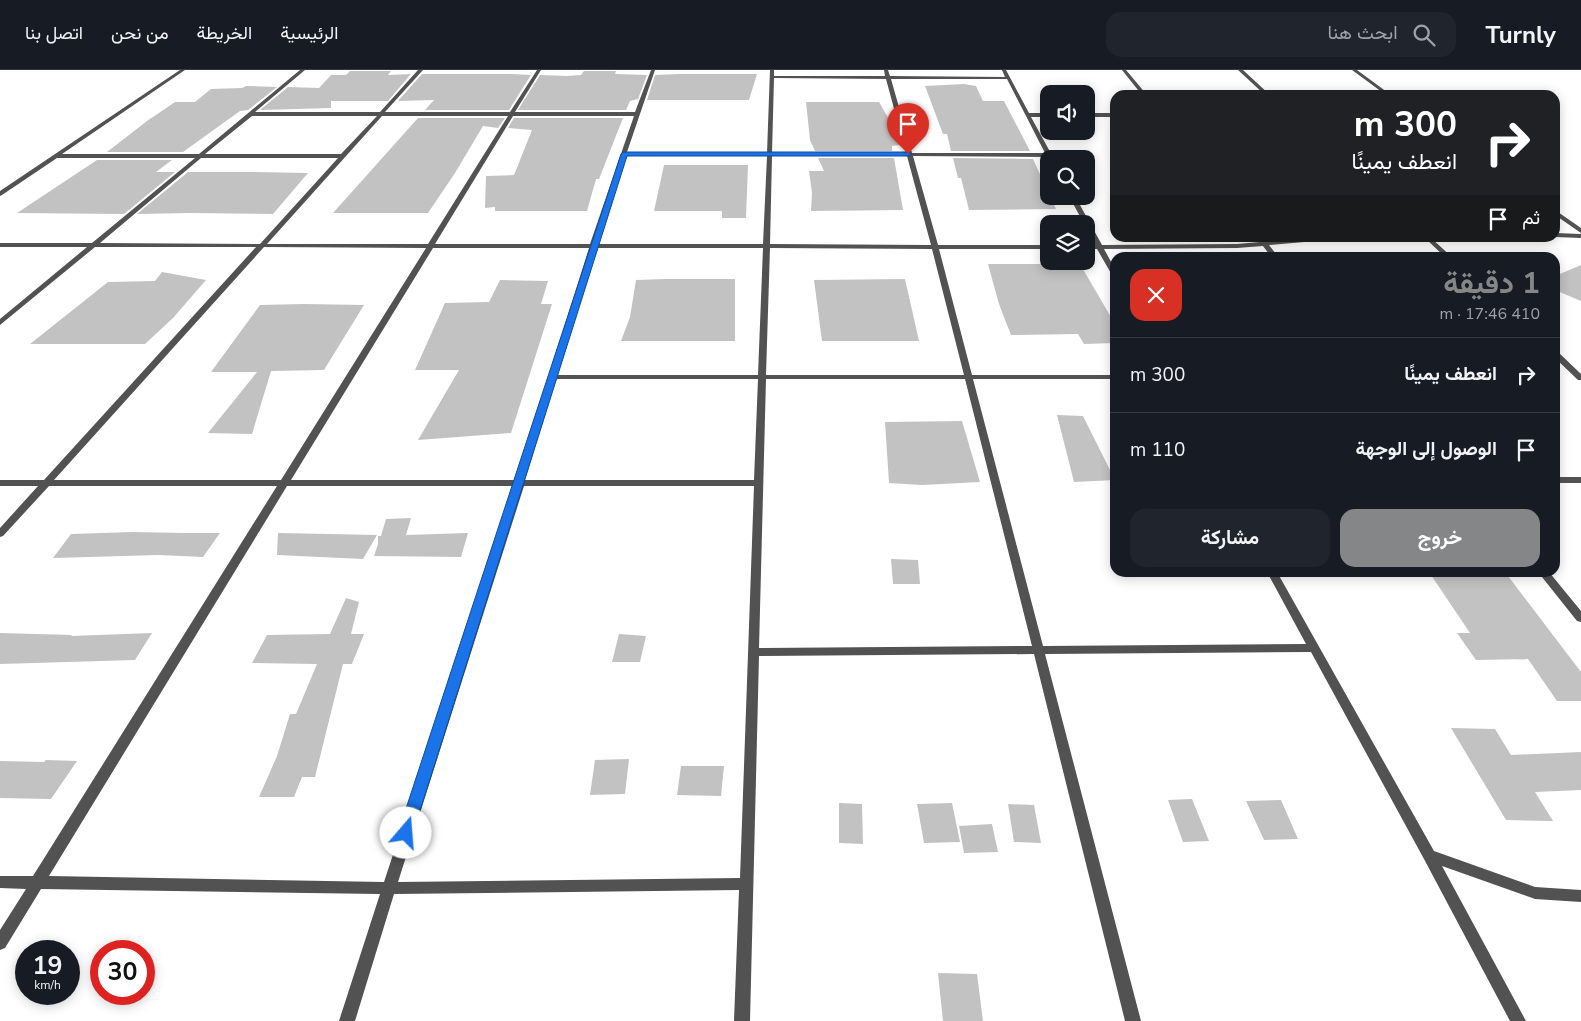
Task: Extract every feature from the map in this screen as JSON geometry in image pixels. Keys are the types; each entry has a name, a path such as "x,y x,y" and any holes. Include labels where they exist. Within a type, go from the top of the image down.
{"street":[{"path":"0,194 183,70"},
{"path":"0,323 303,70"},
{"path":"0,534 421,70"},
{"path":"0,943 539,70"},
{"path":"347,1021 593,246 636,114 653,70"},
{"path":"1004,70 1046,150"},
{"path":"1124,70 1141,90"},
{"path":"1240,70 1262,90"},
{"path":"1354,70 1382,90"},
{"path":"742,1021 772,74 887,74 1008,78"},
{"path":"887,74 935,246 1133,1021"},
{"path":"250,114 636,114"},
{"path":"1028,115 1040,115"},
{"path":"1095,115 1110,115"},
{"path":"624,154 908,154 1040,157"},
{"path":"57,156 343,156"},
{"path":"1077,205 1110,265"},
{"path":"1560,216 1581,231"},
{"path":"1560,236 1581,236"},
{"path":"1263,242 1271,252"},
{"path":"1095,247 1266,245 1292,242"},
{"path":"1432,242 1443,252"},
{"path":"0,245 1040,247"},
{"path":"1560,359 1581,378"},
{"path":"552,377 1110,377"},
{"path":"1560,480 1581,480"},
{"path":"0,483 759,483"},
{"path":"1275,577 1312,648 1429,855 1518,1021"},
{"path":"1547,577 1581,618"},
{"path":"753,652 1312,648"},
{"path":"1429,855 1535,893 1581,896"},
{"path":"0,882 388,888 746,884"}],"building":[{"path":"350,71 391,71 388,75 411,74 388,101 331,101 331,108 260,110 288,87 319,88 331,75 346,75"},
{"path":"584,71 616,71 615,74 647,75 638,99 630,101 626,110 518,110 540,75 581,75"},
{"path":"422,74 531,75 509,110 425,110 434,100 398,101"},
{"path":"757,74 749,100 647,100 655,75"},
{"path":"964,84 976,86 983,101 1004,101 1030,151 951,151 947,134 943,134 925,86"},
{"path":"246,86 277,87 248,110 240,111 183,152 107,152 175,102 195,102 211,89 242,88"},
{"path":"806,102 879,102 890,121 899,145 892,146 892,151 815,151 810,140"},
{"path":"418,118 505,118 498,128 483,126 428,213 333,213"},
{"path":"514,118 623,118 599,179 596,179 587,211 495,211 495,207 485,208 486,176 514,175 532,130 508,128"},
{"path":"818,158 894,158 903,210 811,211 812,193 809,171 824,171"},
{"path":"953,158 1033,159 1040,174 1040,205 1054,205 1056,209 969,210 961,178 958,178"},
{"path":"97,160 172,160 156,172 175,172 124,214 17,213"},
{"path":"664,165 748,165 746,218 722,218 722,211 654,211"},
{"path":"188,172 308,173 273,214 137,214"},
{"path":"988,264 1040,264 1040,270 1084,270 1110,315 1110,343 1084,344 1078,334 1011,335 999,304"},
{"path":"1581,265 1581,301 1560,292 1560,274"},
{"path":"162,272 206,280 173,318 145,344 30,344 108,282 155,281"},
{"path":"735,279 735,341 621,341 630,317 636,280"},
{"path":"905,279 919,341 822,341 814,280"},
{"path":"500,280 548,281 541,304 552,304 511,433 418,440 459,370 415,370 445,303 489,302"},
{"path":"260,305 364,305 324,370 271,371 252,434 208,433 257,372 211,372"},
{"path":"1057,415 1083,416 1110,470 1110,480 1074,482"},
{"path":"962,421 980,482 922,485 889,483 885,422"},
{"path":"411,518 406,535 468,533 461,557 374,556 378,544 378,536 381,536 386,519"},
{"path":"133,532 220,533 203,557 159,555 53,558 71,534"},
{"path":"278,533 377,535 363,559 277,555"},
{"path":"891,559 918,560 920,584 893,584"},
{"path":"1432,577 1509,577 1581,672 1581,701 1557,701 1528,659 1476,660 1457,633 1470,633"},
{"path":"346,598 359,602 351,634 364,634 352,664 343,664 315,777 302,777 294,797 259,797 277,756 290,714 296,714 317,664 252,663 267,635 330,634"},
{"path":"0,633 71,636 152,633 135,660 0,664"},
{"path":"619,634 646,636 640,662 612,662"},
{"path":"1451,728 1495,729 1511,755 1581,752 1581,790 1535,792 1553,821 1506,820"},
{"path":"629,759 625,794 590,795 595,760"},
{"path":"46,760 77,761 51,799 0,798 0,761 44,762"},
{"path":"681,766 724,766 721,796 677,795"},
{"path":"1192,799 1209,841 1183,842 1168,800"},
{"path":"1281,800 1298,839 1264,840 1246,801"},
{"path":"839,803 862,804 863,844 839,843"},
{"path":"952,803 960,842 924,843 917,804"},
{"path":"1008,804 1034,805 1041,843 1014,842"},
{"path":"992,824 998,852 964,853 959,826"},
{"path":"938,973 977,974 983,1021 943,1021"}],"route":[{"path":"406,833 624,154 908,154"}]}
